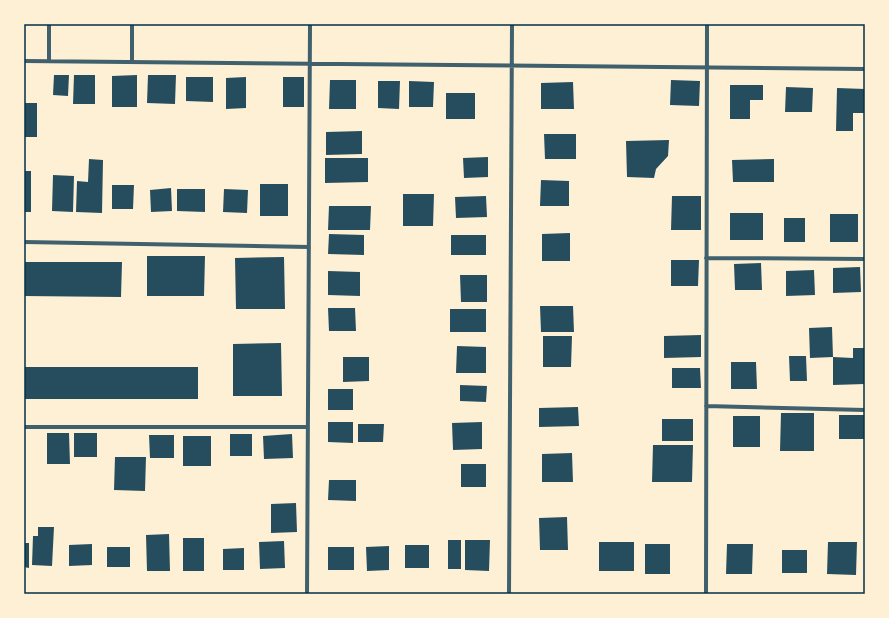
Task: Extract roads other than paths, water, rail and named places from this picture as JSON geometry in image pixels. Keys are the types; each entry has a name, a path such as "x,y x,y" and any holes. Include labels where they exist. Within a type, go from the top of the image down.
{"street":[{"path":"49,24 49,62"},
{"path":"132,24 132,62"},
{"path":"307,594 310,24"},
{"path":"509,594 512,24"},
{"path":"706,594 707,24"},
{"path":"24,61 310,65 865,69"},
{"path":"24,242 310,247"},
{"path":"706,258 865,259"},
{"path":"706,406 865,410"},
{"path":"24,427 307,427"}]}
